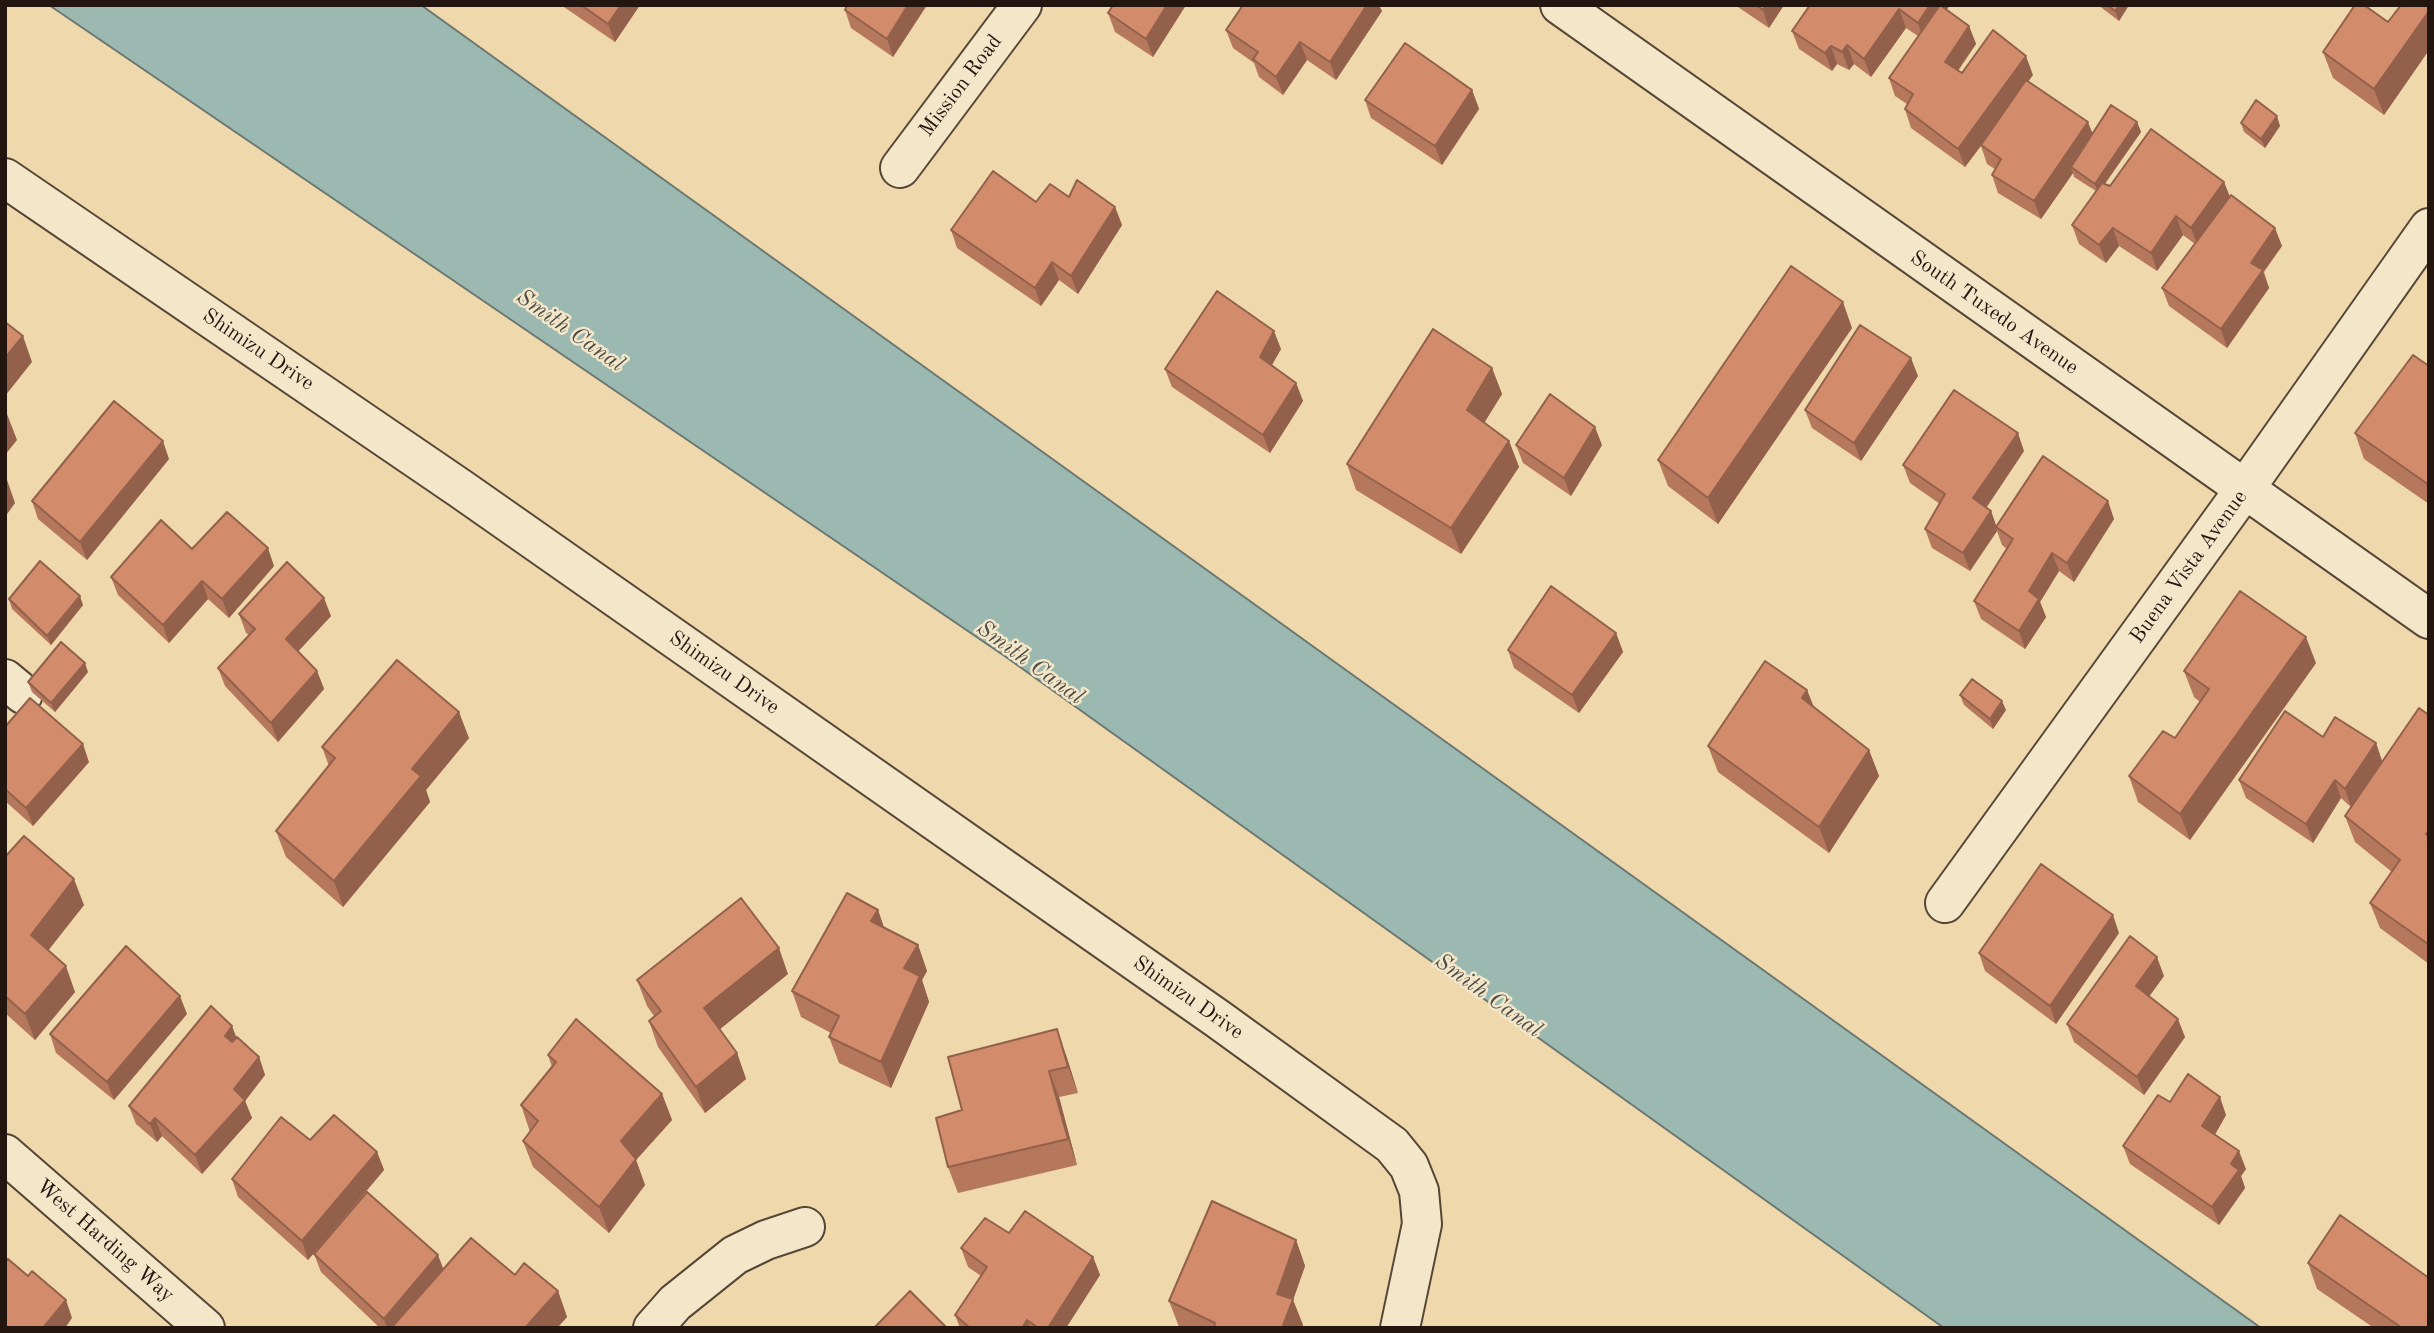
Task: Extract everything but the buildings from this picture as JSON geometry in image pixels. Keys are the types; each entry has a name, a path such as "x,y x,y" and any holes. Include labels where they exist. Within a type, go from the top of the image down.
{"street":[{"name":"Mission Road","path":"900,168 1022,5"},
{"name":"South Tuxedo Avenue","path":"1560,5 2429,619"},
{"name":"Shimizu Drive","path":"5,178 461,489 1218,1019 1392,1145 1409,1166 1419,1191 1422,1224 1400,1328"},
{"name":"Buena Vista Avenue","path":"1945,903 2244,490 2429,228"},
{"name":"West Harding Way","path":"5,1154 205,1328"},
{"path":"653,1328 675,1303 735,1255 766,1240 805,1227"}],"water":[{"name":"Smith Canal","path":"49,5 421,5 2261,1328 1944,1328 1006,657"}]}
